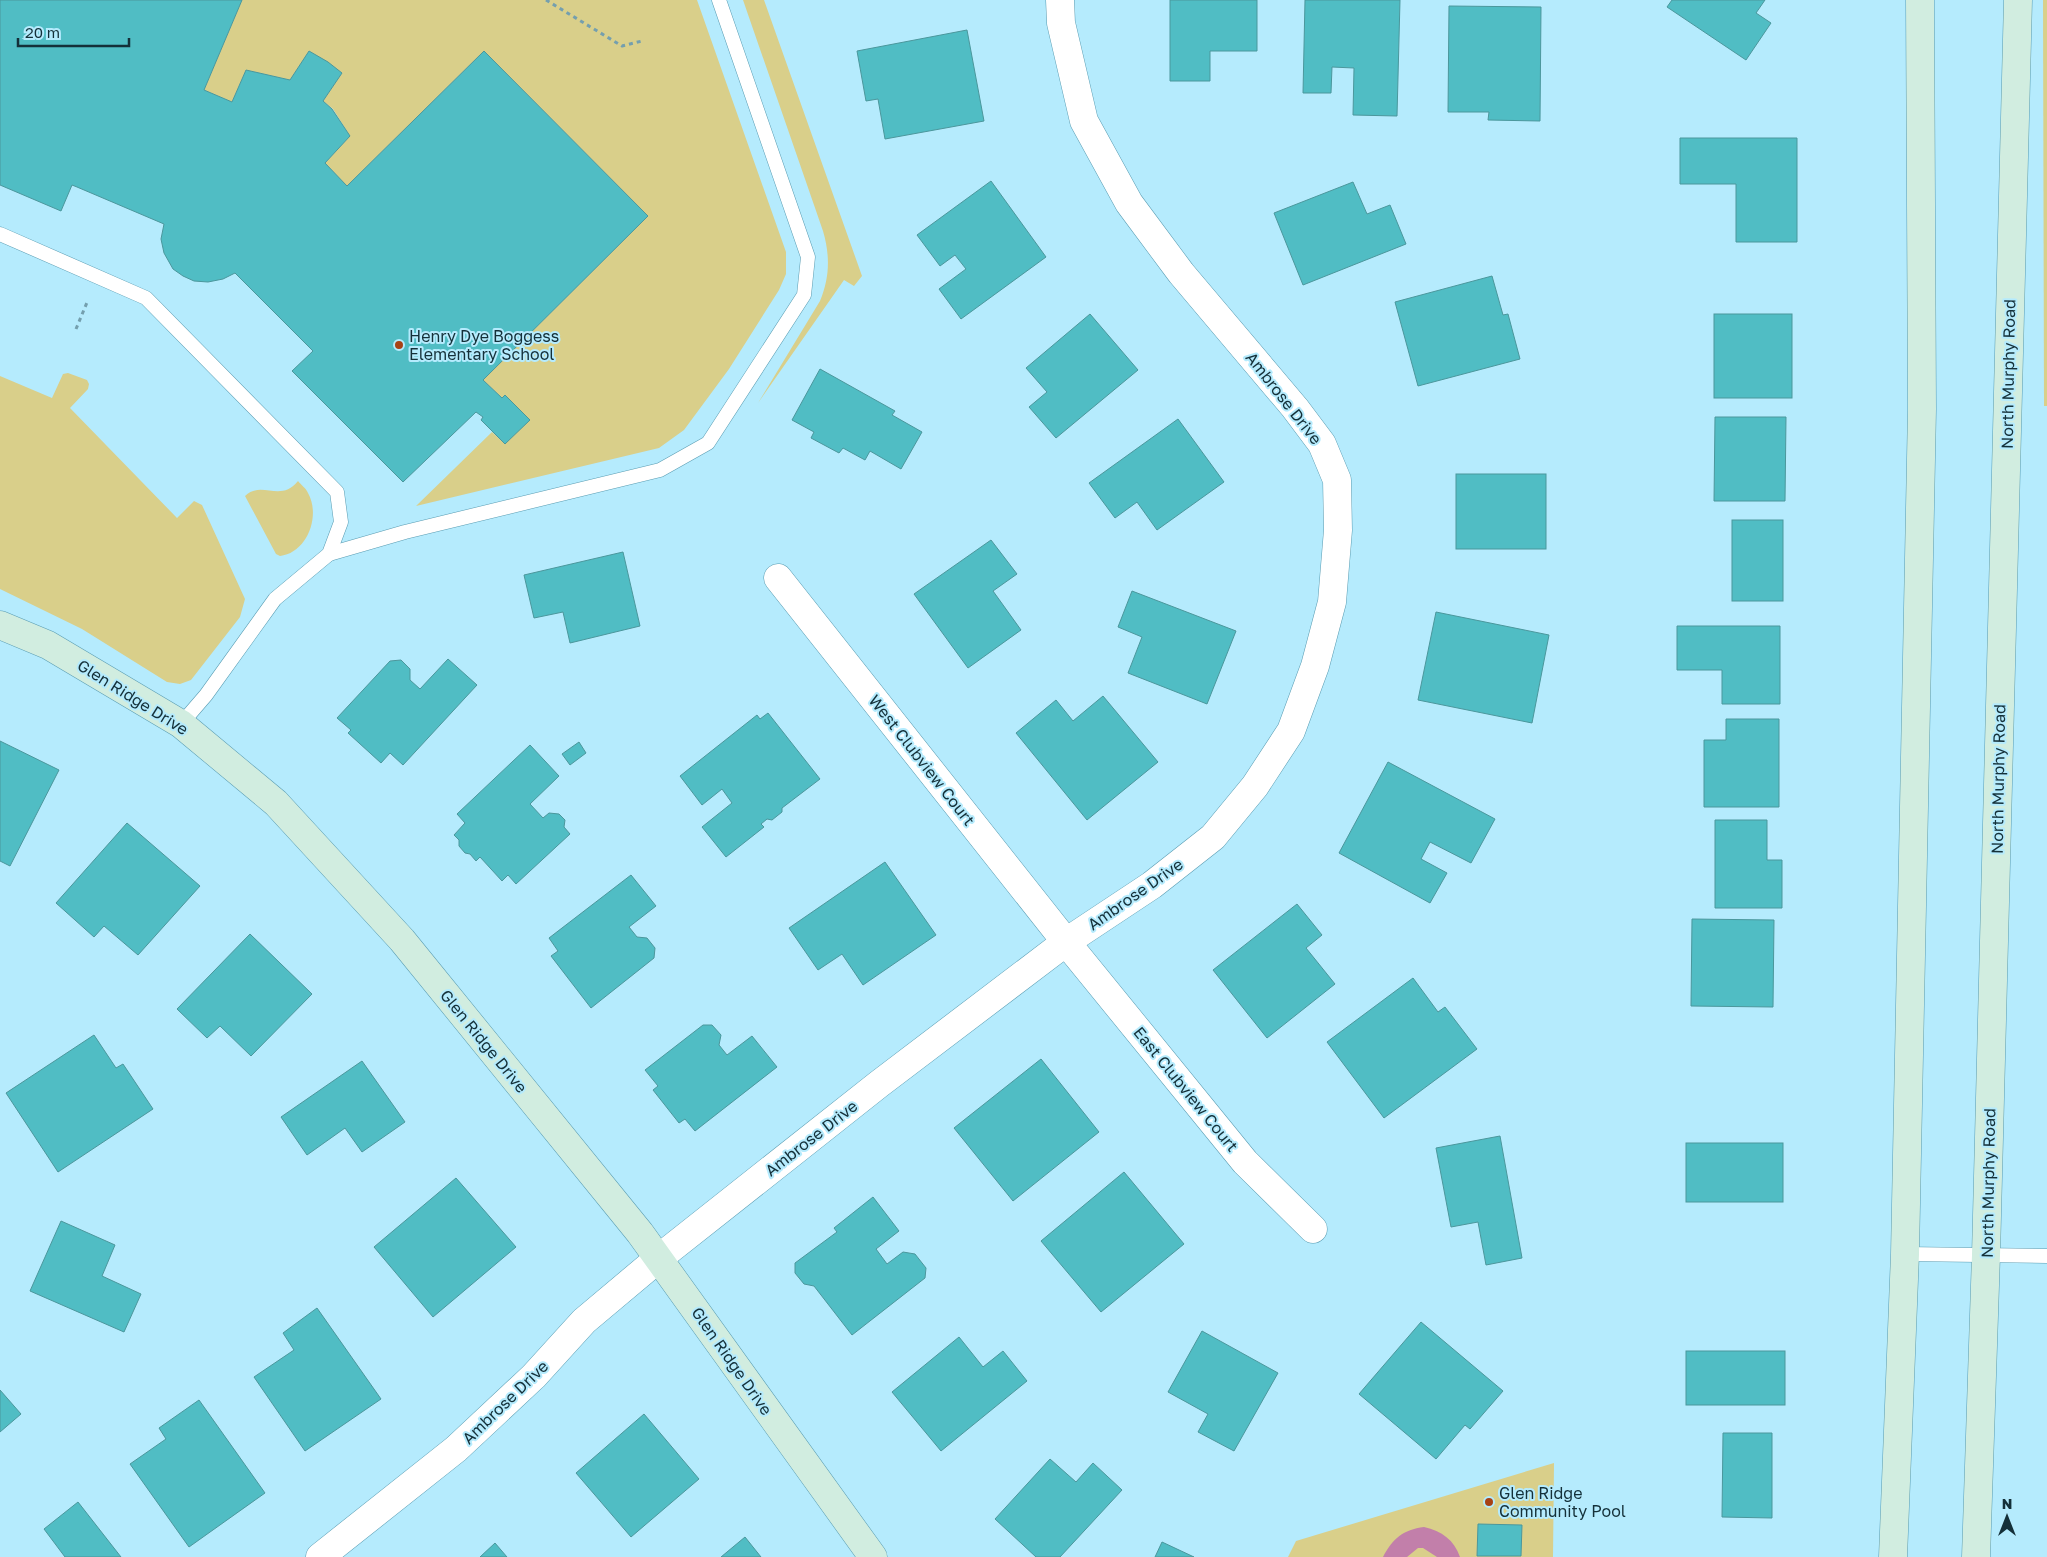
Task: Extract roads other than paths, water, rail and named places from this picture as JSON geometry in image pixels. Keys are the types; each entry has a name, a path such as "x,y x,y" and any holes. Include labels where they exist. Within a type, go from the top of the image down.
{"main road":[{"path":"1893,1557 1905,1254 1922,410 1920,0"},
{"name":"North Murphy Road","path":"1976,1557 1986,1255 2018,0"},
{"name":"Glen Ridge Drive","path":"0,625 48,645 181,724 276,803 402,940 659,1258 873,1557"}],"street":[{"name":"Ambrose Drive","path":"320,1557 456,1449 534,1376 584,1321 659,1258 879,1084 1066,942 1152,885 1213,837 1260,778 1291,731 1315,666 1332,602 1338,530 1337,480 1322,444 1181,273 1129,203 1084,122 1061,24 1060,0"},
{"name":"West Clubview Court","path":"778,578 1066,942"},
{"name":"East Clubview Court","path":"1066,942 1245,1162 1313,1229"}],"lane":[{"path":"181,724 206,695 275,599 329,554 405,532 660,470 708,443 804,295 808,256 719,0"},
{"path":"0,234 146,298 176,326 337,492 341,522 329,554"},
{"path":"1905,1254 2047,1256"}],"place":[{"name":"Henry Dye Boggess Elementary School","path":"399,345"},
{"name":"Glen Ridge Community Pool","path":"1489,1502"}]}
